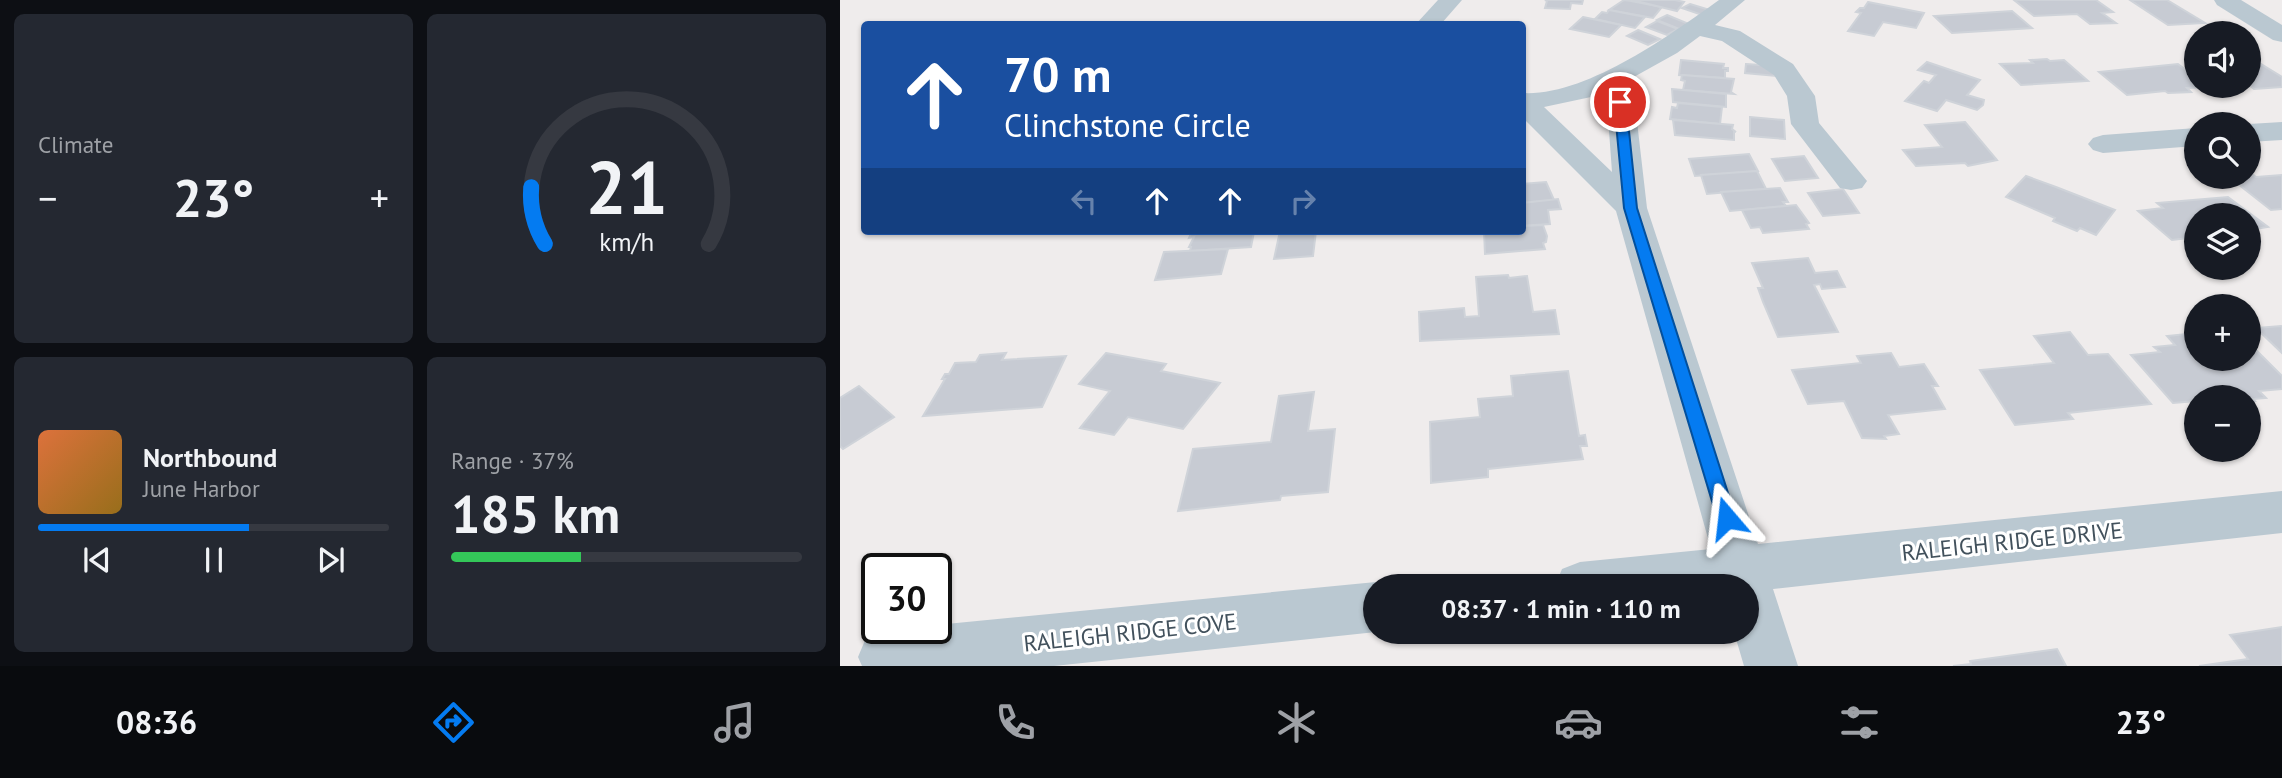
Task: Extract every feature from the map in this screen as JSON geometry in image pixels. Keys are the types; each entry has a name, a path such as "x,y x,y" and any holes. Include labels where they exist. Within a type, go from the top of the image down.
{"street":[{"path":"1431,21 1451,0"},
{"path":"1526,101 1581,91 1618,75 1668,48 1734,0"},
{"path":"2225,0 2282,35"},
{"path":"1698,28 1731,36 1784,70 1801,96 1805,124 1851,181"},
{"path":"1618,75 1630,208 1771,666"},
{"path":"1526,103 1630,208"},
{"path":"2261,132 2282,131"},
{"path":"2104,144 2184,138"},
{"name":"RALEIGH RIDGE DRIVE","path":"1742,570 2282,512"},
{"path":"1702,574 1742,570"},
{"name":"RALEIGH RIDGE COVE","path":"885,657 1363,608"}],"building":[{"path":"1545,0 1583,0 1582,4 1571,3 1570,9 1545,8"},
{"path":"1624,0 1662,7 1653,18 1609,10"},
{"path":"1632,0 1675,0 1684,2 1677,11"},
{"path":"2014,0 2096,0 2113,12 2102,13 2116,23 2090,24 2077,14 2034,16"},
{"path":"2130,0 2167,0 2202,21 2168,25"},
{"path":"1868,2 1924,13 1916,28 1883,22 1874,36 1848,31 1861,13 1856,12"},
{"path":"1690,4 1710,10 1702,15 1682,8"},
{"path":"1609,10 1645,17 1635,28 1595,19 1602,12 1607,13"},
{"path":"2012,11 2032,28 1952,33 1934,16"},
{"path":"1667,15 1689,24 1679,29 1657,20"},
{"path":"1583,17 1621,25 1609,37 1570,29"},
{"path":"1657,21 1678,29 1667,35 1646,27"},
{"path":"1638,30 1660,39 1648,45 1627,36"},
{"path":"1681,60 1724,64 1723,68 1728,68 1728,71 1725,71 1725,78 1679,75"},
{"path":"2030,60 2064,60 2088,81 2021,85 2000,64 2033,63"},
{"path":"1927,62 1980,80 1967,95 1984,100 1983,105 1977,110 1946,100 1937,111 1905,101 1924,81 1929,83 1936,75 1918,70"},
{"path":"1746,64 1775,66 1776,76 1745,73"},
{"path":"2178,64 2184,69 2184,92 2165,91 2127,95 2099,72"},
{"path":"2261,64 2282,77 2282,87 2261,88"},
{"path":"1682,75 1734,79 1731,92 1734,94 1683,90 1685,81 1681,80"},
{"path":"1672,89 1726,94 1726,107 1673,102"},
{"path":"1678,103 1722,107 1720,124 1670,119 1672,107 1677,108"},
{"path":"1750,117 1784,120 1785,139 1750,136"},
{"path":"1673,120 1733,125 1732,129 1736,132 1734,131 1734,140 1675,135"},
{"path":"1965,122 1997,160 1968,166 1965,163 1916,166 1903,150 1942,147 1925,125"},
{"path":"1749,154 1758,171 1695,176 1689,159"},
{"path":"1804,156 1818,178 1785,181 1772,159"},
{"path":"1757,171 1766,189 1707,194 1701,175"},
{"path":"2282,175 2282,209 2271,210 2244,189 2261,189 2261,177"},
{"path":"2026,176 2115,210 2096,235 2080,228 2077,231 2053,221 2055,218 2006,197"},
{"path":"1546,182 1554,200 1526,203 1526,184"},
{"path":"1780,188 1788,202 1783,202 1786,206 1730,211 1721,192"},
{"path":"1843,189 1859,213 1823,216 1808,193"},
{"path":"2228,197 2236,203 2184,203 2184,238 2172,240 2138,211 2163,208 2157,203"},
{"path":"1558,199 1561,209 1548,210 1550,224 1526,226 1526,203"},
{"path":"1796,205 1809,223 1806,224 1809,229 1763,233 1760,227 1751,228 1742,210"},
{"path":"1543,225 1547,236 1546,242 1543,243 1545,249 1485,254 1484,235 1526,235 1526,226"},
{"path":"1190,235 1253,235 1251,247 1190,251 1194,237 1189,238"},
{"path":"1279,235 1316,235 1313,256 1274,259"},
{"path":"1228,249 1221,274 1155,280 1164,252"},
{"path":"1808,258 1815,273 1837,271 1845,287 1822,289 1820,284 1814,285 1838,332 1778,337 1758,288 1763,288 1752,263"},
{"path":"1508,275 1509,278 1527,276 1533,312 1555,310 1559,334 1420,341 1419,312 1464,308 1465,317 1479,316 1476,277"},
{"path":"2282,327 2282,353 2261,333 2261,328"},
{"path":"2070,332 2088,355 2108,354 2151,404 2068,413 2073,419 2015,425 1980,370 2054,363 2034,336"},
{"path":"2184,334 2184,371 2261,371 2261,355 2282,376 2282,389 2261,391 2261,385 2184,385 2184,402 2173,403 2131,355 2160,352 2154,347 2175,345 2167,336"},
{"path":"1006,353 1002,360 1066,356 1042,407 923,416 945,379 942,379 945,374 949,374 955,363 976,362 980,355"},
{"path":"1106,353 1166,364 1161,371 1220,383 1183,429 1128,417 1114,435 1080,428 1110,391 1079,384"},
{"path":"1891,353 1899,367 1924,364 1938,386 1932,386 1945,409 1888,415 1899,434 1884,436 1886,439 1862,438 1844,401 1808,404 1792,370 1861,363 1857,356"},
{"path":"1568,371 1579,436 1585,435 1587,446 1580,446 1583,459 1488,469 1488,477 1431,483 1430,422 1480,417 1478,399 1513,396 1511,376"},
{"path":"859,386 894,417 843,449 840,446 840,398"},
{"path":"1314,392 1308,431 1335,429 1328,492 1178,511 1193,449 1271,442 1279,396"},
{"path":"2282,627 2282,666 2199,666 2248,659 2230,635"},
{"path":"2057,649 2066,666 1953,666 1971,664 1970,661"}],"route":[{"path":"1620,102 1630,208 1727,518"}]}
